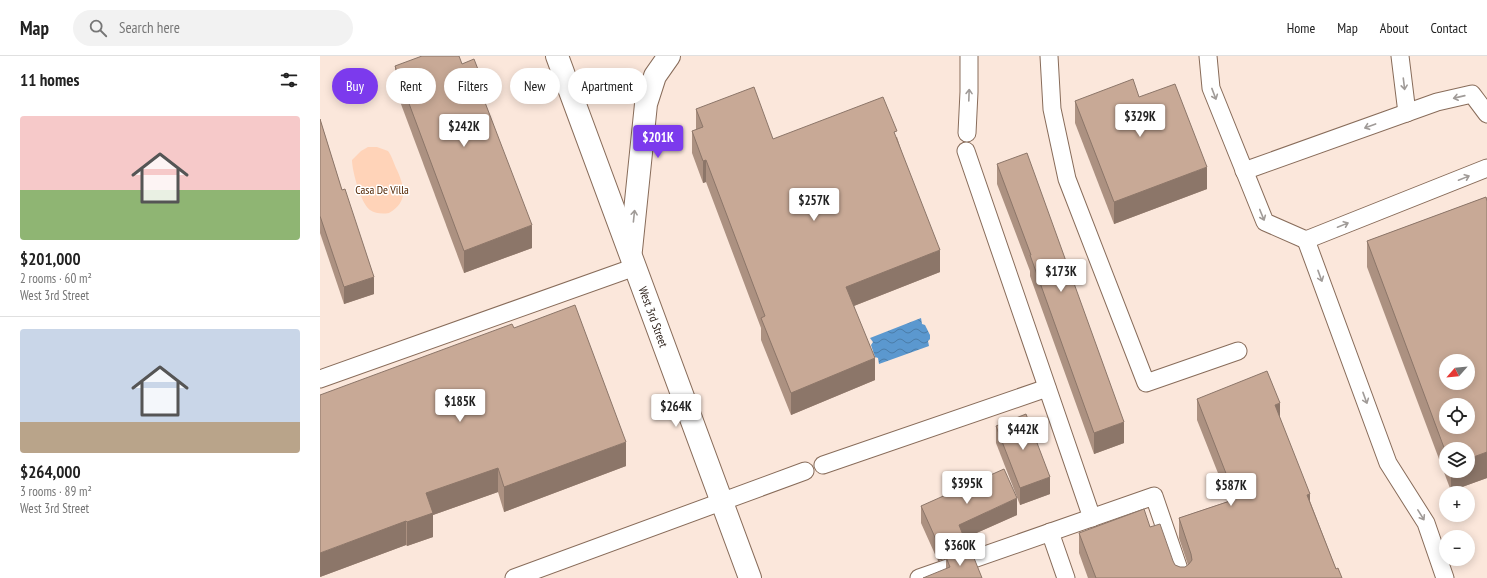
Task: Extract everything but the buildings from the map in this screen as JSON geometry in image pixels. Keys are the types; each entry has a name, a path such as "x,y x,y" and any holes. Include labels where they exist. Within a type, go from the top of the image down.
{"street":[{"name":"West 3rd Street","path":"557,56 750,578"},
{"path":"632,261 646,104 655,76 669,56"}],"lane":[{"path":"967,133 969,56"},
{"path":"1049,56 1052,110 1067,179 1146,383 1238,351"},
{"path":"1208,56 1211,88 1265,222 1306,240 1487,168"},
{"path":"1400,56 1407,113"},
{"path":"1244,171 1437,102 1472,94 1487,114"},
{"path":"966,151 1092,518"},
{"path":"1306,240 1388,463 1426,523 1446,578"},
{"path":"320,379 632,261"},
{"path":"823,465 1047,388"},
{"path":"514,578 805,471"},
{"path":"919,578 1154,496 1182,578"},
{"path":"1050,532 1066,578"}],"green space":[{"name":"Casa De Villa","path":"368,147 377,147 388,151 402,183 402,199 395,209 389,213 384,214 370,210 363,201 358,187 352,160 361,151"}],"water":[{"path":"921,318 922,324 925,325 930,335 930,339 928,341 929,346 879,364 878,358 875,357 871,345 873,342 870,338"}]}
